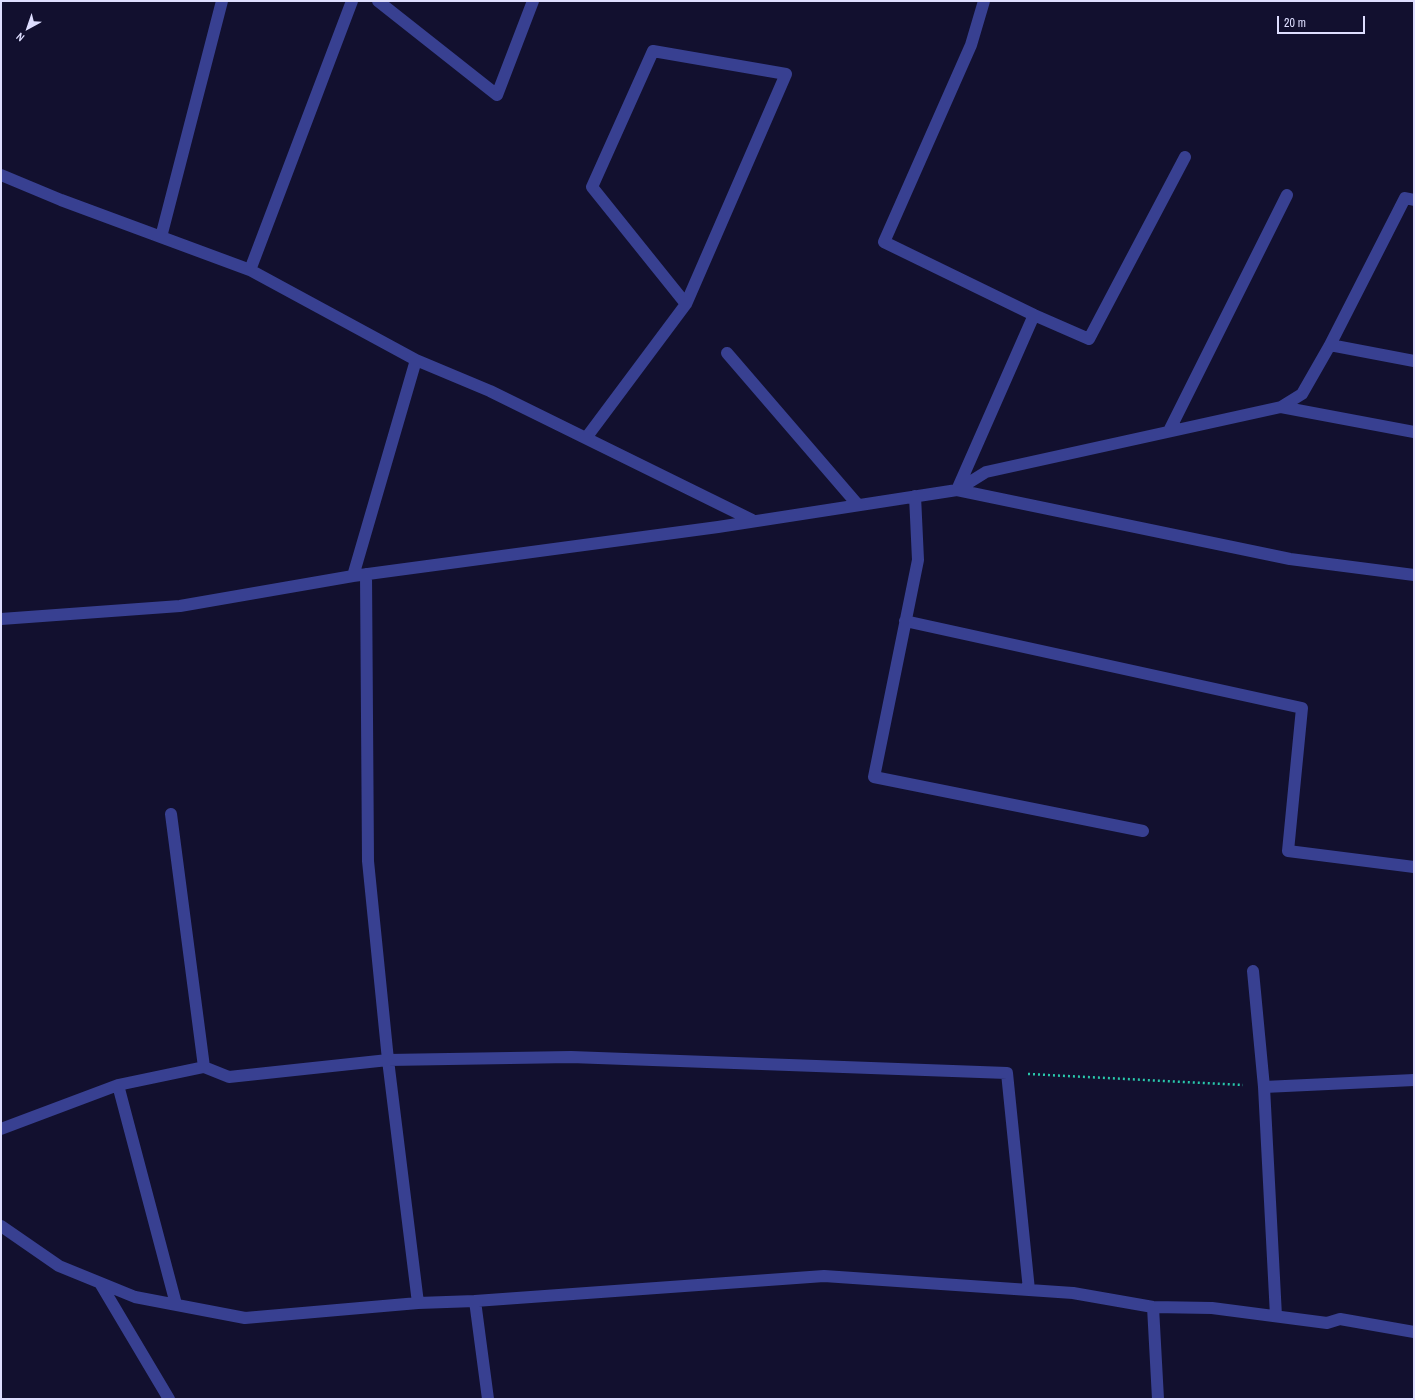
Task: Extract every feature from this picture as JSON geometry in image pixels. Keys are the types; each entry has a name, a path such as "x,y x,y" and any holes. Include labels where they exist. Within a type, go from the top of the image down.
{"street":[{"path":"161,237 222,1"},
{"path":"250,270 352,1"},
{"path":"378,1 497,95 533,1"},
{"path":"984,1 971,45 884,242 1034,315 1089,339 1185,157"},
{"path":"586,438 686,304 786,74 653,51 592,188 686,304"},
{"path":"1,175 250,270 416,360 490,391 752,520"},
{"path":"1169,431 1287,195"},
{"path":"958,490 986,472 1281,407 1302,394 1330,345 1405,198 1414,200"},
{"path":"958,490 1034,315"},
{"path":"1330,345 1414,361"},
{"path":"727,353 858,505"},
{"path":"352,576 416,360"},
{"path":"1281,407 1414,432"},
{"path":"1,619 180,606 352,576 710,528 752,520 958,490 1290,559 1414,575"},
{"path":"916,496 918,560 874,777 1143,830"},
{"path":"366,574 368,861 388,1060 418,1303"},
{"path":"905,621 1302,708 1288,851 1414,868"},
{"path":"171,814 204,1067"},
{"path":"1253,971 1264,1086 1276,1316"},
{"path":"1,1129 118,1085 204,1067 229,1077 388,1060 571,1057 1007,1073 1029,1290"},
{"path":"1264,1086 1414,1080"},
{"path":"118,1085 176,1304"},
{"path":"1,1226 59,1266 135,1297 245,1318 418,1303 475,1301 824,1276 1072,1293 1153,1307 1212,1308 1328,1323 1340,1319 1414,1332"},
{"path":"100,1282 169,1399"},
{"path":"475,1301 488,1399"},
{"path":"1153,1307 1158,1399"}],"path":[{"path":"1007,1073 1264,1086"}]}
